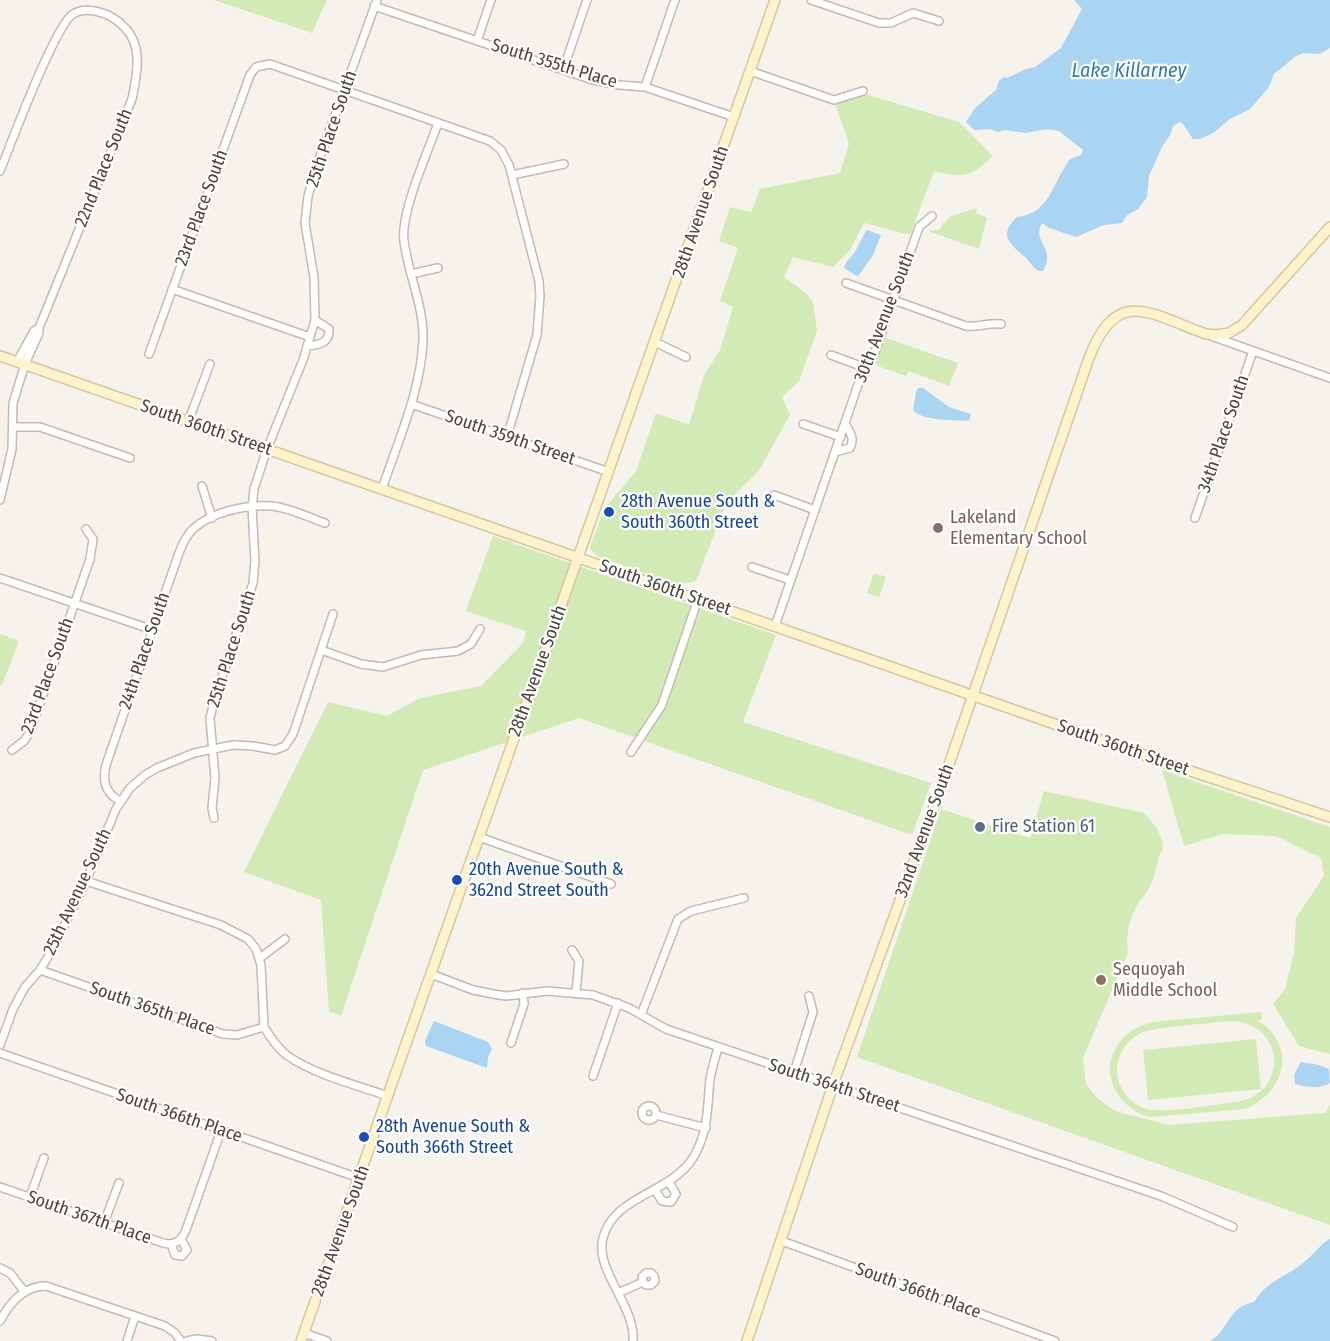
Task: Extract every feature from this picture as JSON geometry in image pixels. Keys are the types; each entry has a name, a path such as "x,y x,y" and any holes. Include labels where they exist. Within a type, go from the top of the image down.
{"street":[{"path":"477,41 491,0"},
{"path":"563,70 587,0"},
{"path":"645,87 675,0"},
{"name":"28th Avenue South","path":"303,1337 775,0"},
{"path":"811,0 879,23 891,23 913,13 939,21"},
{"name":"South 355th Place","path":"375,3 477,41 600,82 645,87 734,117"},
{"name":"25th Place South","path":"214,818 212,808 215,778 210,727 212,710 253,583 255,561 252,507 254,489 315,320 314,277 306,236 306,209 317,165 375,3"},
{"name":"22nd Place South","path":"0,171 34,86 69,17 81,11 91,10 107,15 125,27 134,39 136,48 137,61 132,99 39,328 39,333 21,363 12,408 12,449 0,500"},
{"name":"23rd Place South","path":"149,354 252,72 259,65 274,65 345,91"},
{"path":"750,71 834,100 863,91"},
{"path":"345,91 490,141 501,150 512,175 540,296 537,335 507,437"},
{"path":"382,489 411,404 423,351 423,336 404,242 404,220 438,123"},
{"path":"512,175 564,164"},
{"name":"30th Avenue South","path":"775,626 860,379 875,352 919,227 932,216"},
{"path":"1206,334 1229,333 1242,325 1330,227"},
{"path":"411,274 438,268"},
{"path":"846,283 966,326 1001,324"},
{"path":"172,289 310,337"},
{"name":"32nd Avenue South","path":"747,1341 833,1085 945,776 971,695 1089,358 1099,336 1119,314 1136,310 1206,334"},
{"path":"307,346 323,343 329,337 329,329 315,320"},
{"path":"1206,334 1330,378"},
{"path":"655,342 686,357"},
{"name":"34th Place South","path":"1195,518 1253,351"},
{"path":"831,355 866,368"},
{"name":"South 360th Street","path":"0,356 1172,765 1330,817"},
{"path":"188,422 210,364"},
{"name":"South 359th Street","path":"411,404 609,472"},
{"name":"30th Avenue South","path":"835,452 850,448 852,443 853,438 845,423"},
{"path":"803,424 840,437"},
{"path":"13,427 40,427 130,458"},
{"path":"202,486 212,518"},
{"path":"774,495 815,510"},
{"name":"24th Place South","path":"120,801 108,791 104,782 104,771 183,544 194,528 222,514 252,507 277,507 325,523"},
{"name":"23rd Place South","path":"12,750 24,741 30,732 93,551 93,539 86,529"},
{"path":"752,567 790,580"},
{"path":"0,578 153,630"},
{"path":"631,752 662,705 698,599"},
{"path":"333,614 321,650 361,664 383,667 421,655 458,651 471,644 480,629"},
{"name":"25th Avenue South","path":"0,1045 19,996 39,970 57,940 86,881 120,801 137,780 178,759 212,749 243,745 280,750 290,741 321,650"},
{"path":"479,837 611,884"},
{"path":"86,881 230,928 248,939 260,958 264,1028 273,1041 294,1060 388,1096"},
{"path":"642,1015 678,919 691,911 744,898"},
{"path":"260,958 285,939"},
{"path":"572,950 579,962 576,992"},
{"name":"South 365th Place","path":"39,970 222,1034 237,1035 264,1028"},
{"name":"South 364th Street","path":"431,974 483,993 506,996 547,991 593,995 618,1003 666,1029 1161,1196 1233,1227"},
{"path":"511,1043 524,1004 523,993"},
{"path":"794,1072 813,1012 809,996"},
{"path":"593,1076 618,1003"},
{"path":"633,1341 631,1318 602,1256 602,1239 609,1223 623,1208 669,1182 684,1170 693,1158 706,1128 711,1076 718,1047"},
{"name":"South 366th Place","path":"0,1053 359,1178"},
{"path":"656,1115 706,1128"},
{"name":"South 367th Place","path":"0,1187 163,1243 177,1241 221,1131"},
{"path":"30,1197 44,1158"},
{"path":"655,1190 662,1201 671,1202 676,1194 669,1182"},
{"path":"105,1222 119,1183"},
{"name":"South 366th Place","path":"782,1240 1055,1341"},
{"path":"0,1268 10,1273 24,1291"},
{"path":"618,1293 643,1282"},
{"path":"0,1321 24,1291 38,1286 49,1286 170,1329 181,1341"},
{"path":"127,1341 135,1316"},
{"path":"303,1337 327,1341"},
{"path":"187,1341 197,1339 212,1341"}],"green space":[{"path":"214,0 327,0 312,33"},
{"path":"859,95 868,95 959,122 993,156 978,169 966,174 953,175 934,171 910,235 864,223 850,250 833,267 793,257 784,277 806,293 813,302 817,331 799,381 782,397 790,415 758,472 726,503 696,581 678,585 597,556 590,547 604,509 636,471 656,413 689,425 704,375 720,350 733,307 720,301 738,248 719,241 730,207 751,212 760,189 840,173 849,144 835,103"},
{"path":"977,208 976,213 987,218 979,249 928,231 939,230 949,217"},
{"path":"886,338 958,363 949,386 909,371 906,376 875,365"},
{"path":"493,536 776,635 743,722 931,783 912,835 579,718 423,770 341,1016 329,1011 321,900 244,872 328,702 387,716 420,698 481,686 523,643 526,631 466,611"},
{"path":"874,573 886,577 879,597 867,593"},
{"path":"0,634 19,641 2,685 0,685"},
{"path":"1162,770 1330,827 1330,1054 1299,1046 1273,1004 1285,989 1294,953 1296,918 1324,876 1321,858 1276,836 1223,834 1184,846"},
{"path":"1044,791 1144,813 1157,828 1162,840 1163,849 1153,880 1130,922 1128,953 1083,1058 1086,1084 1098,1099 1115,1111 1169,1125 1325,1113 1330,1104 1330,1225 857,1057 941,809 1030,838"},
{"path":"1261,1012 1262,1020 1257,1020 1270,1030 1278,1042 1282,1055 1282,1068 1278,1080 1259,1102 1245,1109 1149,1117 1139,1113 1121,1099 1111,1079 1110,1068 1112,1057 1124,1037 1136,1028 1152,1022","holes":["1229,1021 1247,1024 1261,1032 1270,1044 1274,1057 1273,1072 1267,1085 1255,1095 1238,1102 1178,1110 1155,1110 1141,1107 1129,1099 1121,1088 1117,1075 1119,1058 1123,1048 1139,1034 1168,1027"]},
{"path":"1256,1039 1261,1089 1148,1100 1143,1050"}],"water":[{"name":"Lake Killarney","path":"1074,0 1330,0 1330,48 1320,54 1304,53 1296,56 1274,74 1269,87 1250,109 1230,119 1213,133 1200,139 1193,139 1180,122 1173,126 1149,176 1147,197 1138,209 1127,215 1122,223 1104,225 1076,237 1049,228 1042,223 1039,235 1046,250 1047,263 1043,271 1039,271 1010,243 1008,229 1017,217 1028,215 1043,204 1070,159 1081,155 1083,150 1059,131 1047,129 1025,133 1005,130 998,132 990,129 974,130 966,122 975,108 996,90 999,81 1004,77 1007,78 1035,67 1061,48 1082,9"},
{"path":"867,230 881,235 873,255 857,276 844,268"},
{"path":"918,388 923,388 949,407 971,414 969,421 939,419 917,414 913,410"},
{"path":"434,1021 488,1042 492,1049 488,1057 487,1068 426,1046 425,1041"},
{"path":"1301,1062 1329,1069 1330,1083 1318,1087 1295,1084 1294,1075"},
{"path":"1330,1239 1330,1341 1210,1341 1216,1337 1238,1309 1254,1302 1268,1286 1302,1264"}],"place":[{"name":"28th Avenue South & South 360th Street","path":"609,512"},
{"name":"Lakeland Elementary School","path":"938,528"},
{"name":"Fire Station 61","path":"980,827"},
{"name":"20th Avenue South & 362nd Street South","path":"457,880"},
{"name":"Sequoyah Middle School","path":"1101,980"},
{"name":"28th Avenue South & South 366th Street","path":"364,1137"}]}
